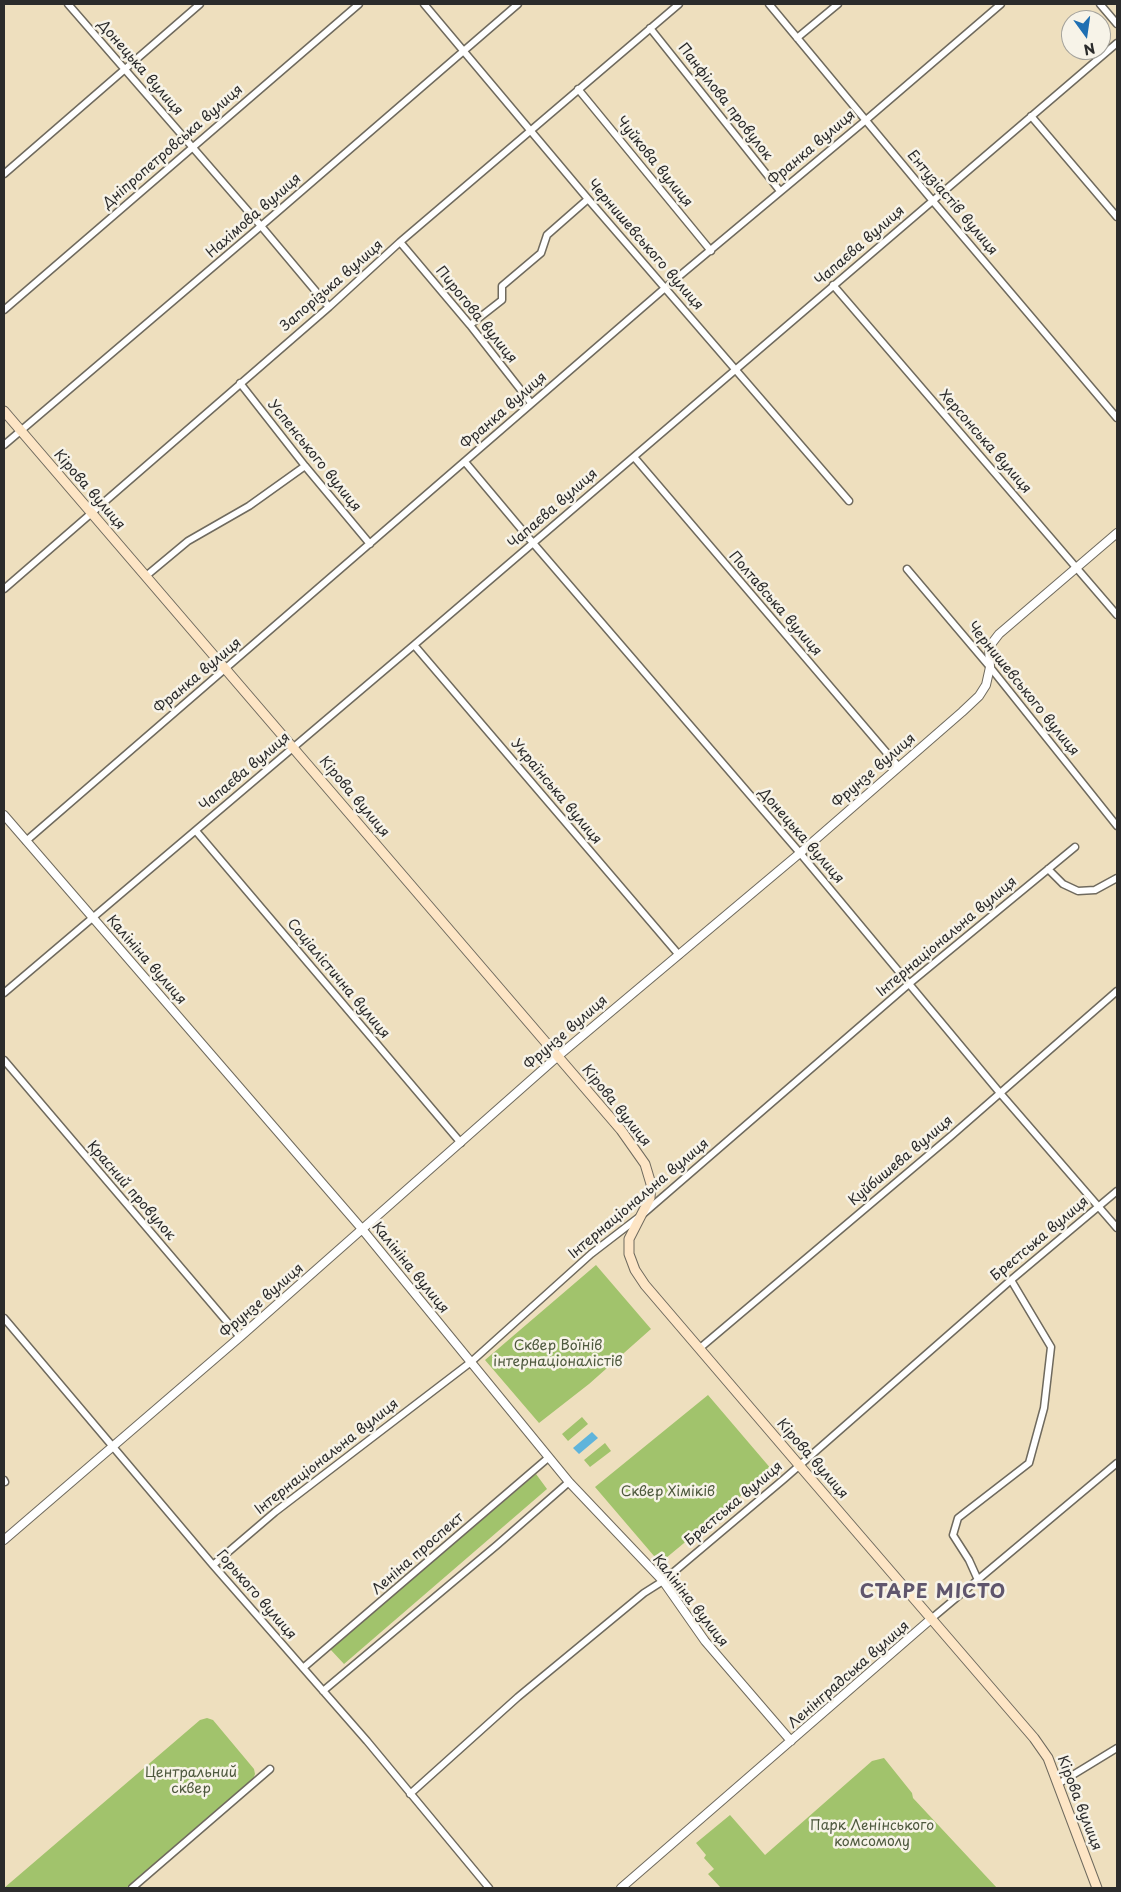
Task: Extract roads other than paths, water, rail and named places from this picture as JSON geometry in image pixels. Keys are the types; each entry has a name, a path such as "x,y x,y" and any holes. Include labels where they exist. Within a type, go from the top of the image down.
{"main road":[{"name":"Кірова вулиця","path":"4,411 621,1130 645,1164 651,1184 650,1198 629,1239 629,1254 635,1270 645,1285 1034,1738 1048,1758 1097,1888"}],"street":[{"name":"Донецька вулиця","path":"68,4 329,307"},
{"path":"4,174 200,4"},
{"name":"Дніпропетровська вулиця","path":"4,310 359,4"},
{"name":"Чернишевського вулиця","path":"424,4 588,199 848,501"},
{"name":"Нахімова вулиця","path":"4,445 518,4"},
{"name":"Запорізька вулиця","path":"4,589 329,307 400,242 679,4"},
{"name":"Ентузіастів вулиця","path":"769,4 1117,418"},
{"path":"797,38 838,4"},
{"name":"Франка вулиця","path":"26,841 531,403 866,120 1000,4"},
{"path":"1100,4 1117,24"},
{"name":"Панфілова провулок","path":"650,28 780,191"},
{"name":"Чапаєва вулиця","path":"4,993 737,370 833,285 1117,43"},
{"name":"Чуйкова вулиця","path":"578,90 711,251"},
{"path":"1031,116 1117,217"},
{"path":"470,325 502,300 502,286 541,253 546,235 588,199"},
{"name":"Пирогова вулиця","path":"400,242 470,325 531,403"},
{"name":"Херсонська вулиця","path":"833,285 1117,615"},
{"name":"Успенського вулиця","path":"240,383 370,544"},
{"name":"Полтавська вулиця","path":"634,457 898,766"},
{"name":"Донецька вулиця","path":"465,462 532,543 800,853 1000,1093 1117,1228"},
{"path":"146,576 188,541 250,506 306,466"},
{"name":"Фрунзе вулиця","path":"4,1540 240,1337 557,1057 800,853 979,696 986,685 990,667 990,647 999,634 1117,533"},
{"name":"Чернишевського вулиця","path":"907,569 990,667 1117,826"},
{"name":"Українська вулиця","path":"414,645 679,955"},
{"name":"Калініна вулиця","path":"4,815 362,1229 548,1458 663,1581 705,1641 791,1741"},
{"name":"Соціалістична вулиця","path":"196,831 461,1143"},
{"name":"Інтернаціональна вулиця","path":"214,1565 275,1512 471,1362 591,1254 643,1214 910,983 1075,846"},
{"path":"1048,869 1063,884 1078,891 1094,890 1117,878"},
{"name":"Куйбишева вулиця","path":"700,1348 1117,991"},
{"name":"Красний провулок","path":"4,1060 240,1337"},
{"name":"Брестська вулиця","path":"410,1794 518,1698 644,1593 663,1581 1010,1280 1117,1191"},
{"path":"978,1580 969,1560 953,1535 958,1518 1029,1463 1044,1408 1047,1382 1050,1347 1010,1280"},
{"name":"Горького вулиця","path":"4,1318 489,1888"},
{"name":"Леніна проспект","path":"303,1668 548,1458"},
{"name":"Ленінградська вулиця","path":"621,1888 978,1580 1117,1463"},
{"path":"323,1691 569,1482"},
{"path":"1058,1784 1117,1748"},
{"path":"132,1888 270,1769"}],"water":[{"path":"592,1432 598,1438 579,1454 573,1448"}],"district":[{"name":"СТАРЕ МІСТО","path":"933,1593"}],"park label":[{"name":"Сквер Воїнів інтернаціоналістів","path":"558,1354"},
{"name":"Сквер Хіміків","path":"668,1492"},
{"name":"Центральний сквер","path":"191,1782"},
{"name":"Парк Ленінського комсомолу","path":"872,1834"}]}
